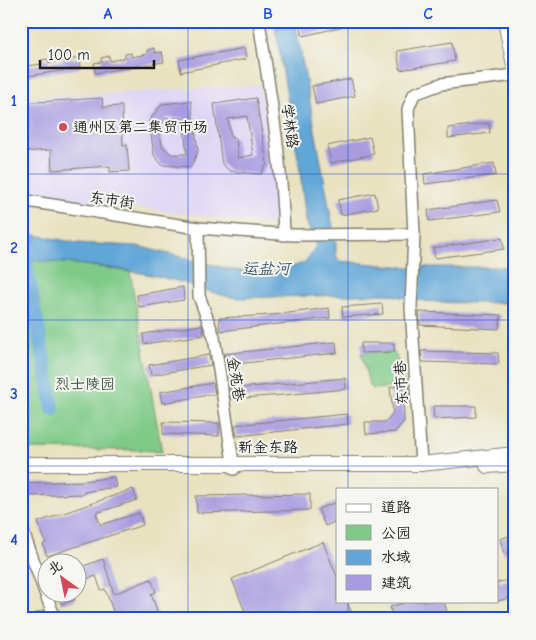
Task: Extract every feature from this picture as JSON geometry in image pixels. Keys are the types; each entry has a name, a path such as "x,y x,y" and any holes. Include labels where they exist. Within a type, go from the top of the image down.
{"main road":[{"path":"505,21 515,70"},
{"name":"新金东路","path":"21,468 421,464 515,454"},
{"name":"新金东路","path":"21,464 420,469 515,464"}],"street":[{"name":"学林路","path":"259,21 277,131 289,235"},
{"name":"东市巷","path":"421,464 412,302 414,234 407,119 410,100 414,94 441,84 515,76"},
{"name":"东市街","path":"21,200 198,228 289,235 414,234"},
{"name":"金苑巷","path":"198,228 200,296 214,336 234,466"},
{"path":"21,527 55,619"}],"shaded area":[{"path":"261,85 278,193 279,213 274,221 265,224 21,193 21,98"}],"green space":[{"name":"烈士陵园","path":"21,260 74,263 130,272 162,452 142,450 21,449"},
{"path":"394,352 402,371 403,386 373,389 369,384 361,353"}],"water":[{"path":"274,21 295,21 336,244 336,255 339,261 408,267 515,267 515,303 435,302 389,294 236,298 141,273 21,260 21,232 77,243 137,246 233,270 275,272 304,263 316,247 306,221 299,164"}],"building":[{"path":"299,21 339,21 341,27 303,36"},
{"path":"452,42 455,61 400,70 397,51"},
{"path":"154,48 155,53 162,52 164,62 95,73 94,63 102,62 101,58 109,56 110,61 125,58 125,54 131,53 132,57 147,54 147,50"},
{"path":"244,48 246,59 181,72 179,60"},
{"path":"71,54 72,59 79,58 80,68 21,77 21,67 42,64 41,60 48,59 49,63 64,60 63,55"},
{"path":"351,79 355,96 316,104 312,86"},
{"name":"通州区第二集贸市场","path":"102,98 103,107 122,106 123,145 127,145 129,171 110,172 110,166 52,170 51,150 21,152 21,103"},
{"path":"256,98 267,164 261,174 230,171 222,164 214,104","holes":["247,116 253,155 238,158 236,138 231,138 228,119"]},
{"path":"191,101 198,151 191,167 162,165 154,155 149,121 162,104","holes":["166,118 183,118 187,154 171,154 162,146 159,128"]},
{"path":"489,123 490,133 448,138 448,128"},
{"path":"370,137 374,154 331,163 327,146"},
{"path":"494,163 496,175 425,184 424,174"},
{"path":"375,193 378,208 341,215 338,200"},
{"path":"497,200 500,212 429,221 428,210"},
{"path":"502,238 504,249 435,258 433,248"},
{"path":"183,287 184,300 139,307 137,295"},
{"path":"382,304 383,314 343,317 342,307"},
{"path":"329,308 330,318 220,331 219,318 272,315"},
{"path":"419,312 501,315 499,329 420,325"},
{"path":"202,325 204,335 144,344 143,334"},
{"path":"336,342 337,353 226,365 224,354"},
{"path":"361,343 394,343 394,352 361,353"},
{"path":"421,351 498,353 499,364 422,362"},
{"path":"209,355 211,365 151,375 149,365"},
{"path":"345,378 346,389 283,395 231,399 229,389"},
{"path":"213,383 215,394 162,403 160,392"},
{"path":"403,386 404,421 395,432 366,434 365,422 385,422 393,413 390,387"},
{"path":"433,406 476,406 476,417 434,419"},
{"path":"347,414 348,424 237,436 235,425"},
{"path":"163,422 219,423 219,436 163,434"},
{"path":"114,477 116,487 84,492 84,494 27,496 26,483 83,481"},
{"path":"133,489 137,500 96,513 100,525 139,513 143,525 59,552 46,552 43,544 46,543 38,522"},
{"path":"310,494 310,510 197,513 196,496"},
{"path":"336,502 336,521 325,526 318,509"},
{"path":"515,534 515,551 504,554 500,539"},
{"path":"323,542 336,574 336,602 347,602 354,619 248,619 232,579"},
{"path":"103,559 114,594 151,579 156,592 151,594 160,619 116,619 105,589 101,590 96,576 88,579 88,564"},
{"path":"515,578 515,597 498,601 498,583"},
{"path":"408,602 444,602 447,612 423,619 393,619 390,607"},
{"path":"44,610 47,619 23,619 23,618"}],"waterway":[{"path":"22,243 53,409"}],"place":[{"name":"通州区第二集贸市场","path":"63,127"}],"water label":[{"name":"运盐河","path":"266,268"}]}
